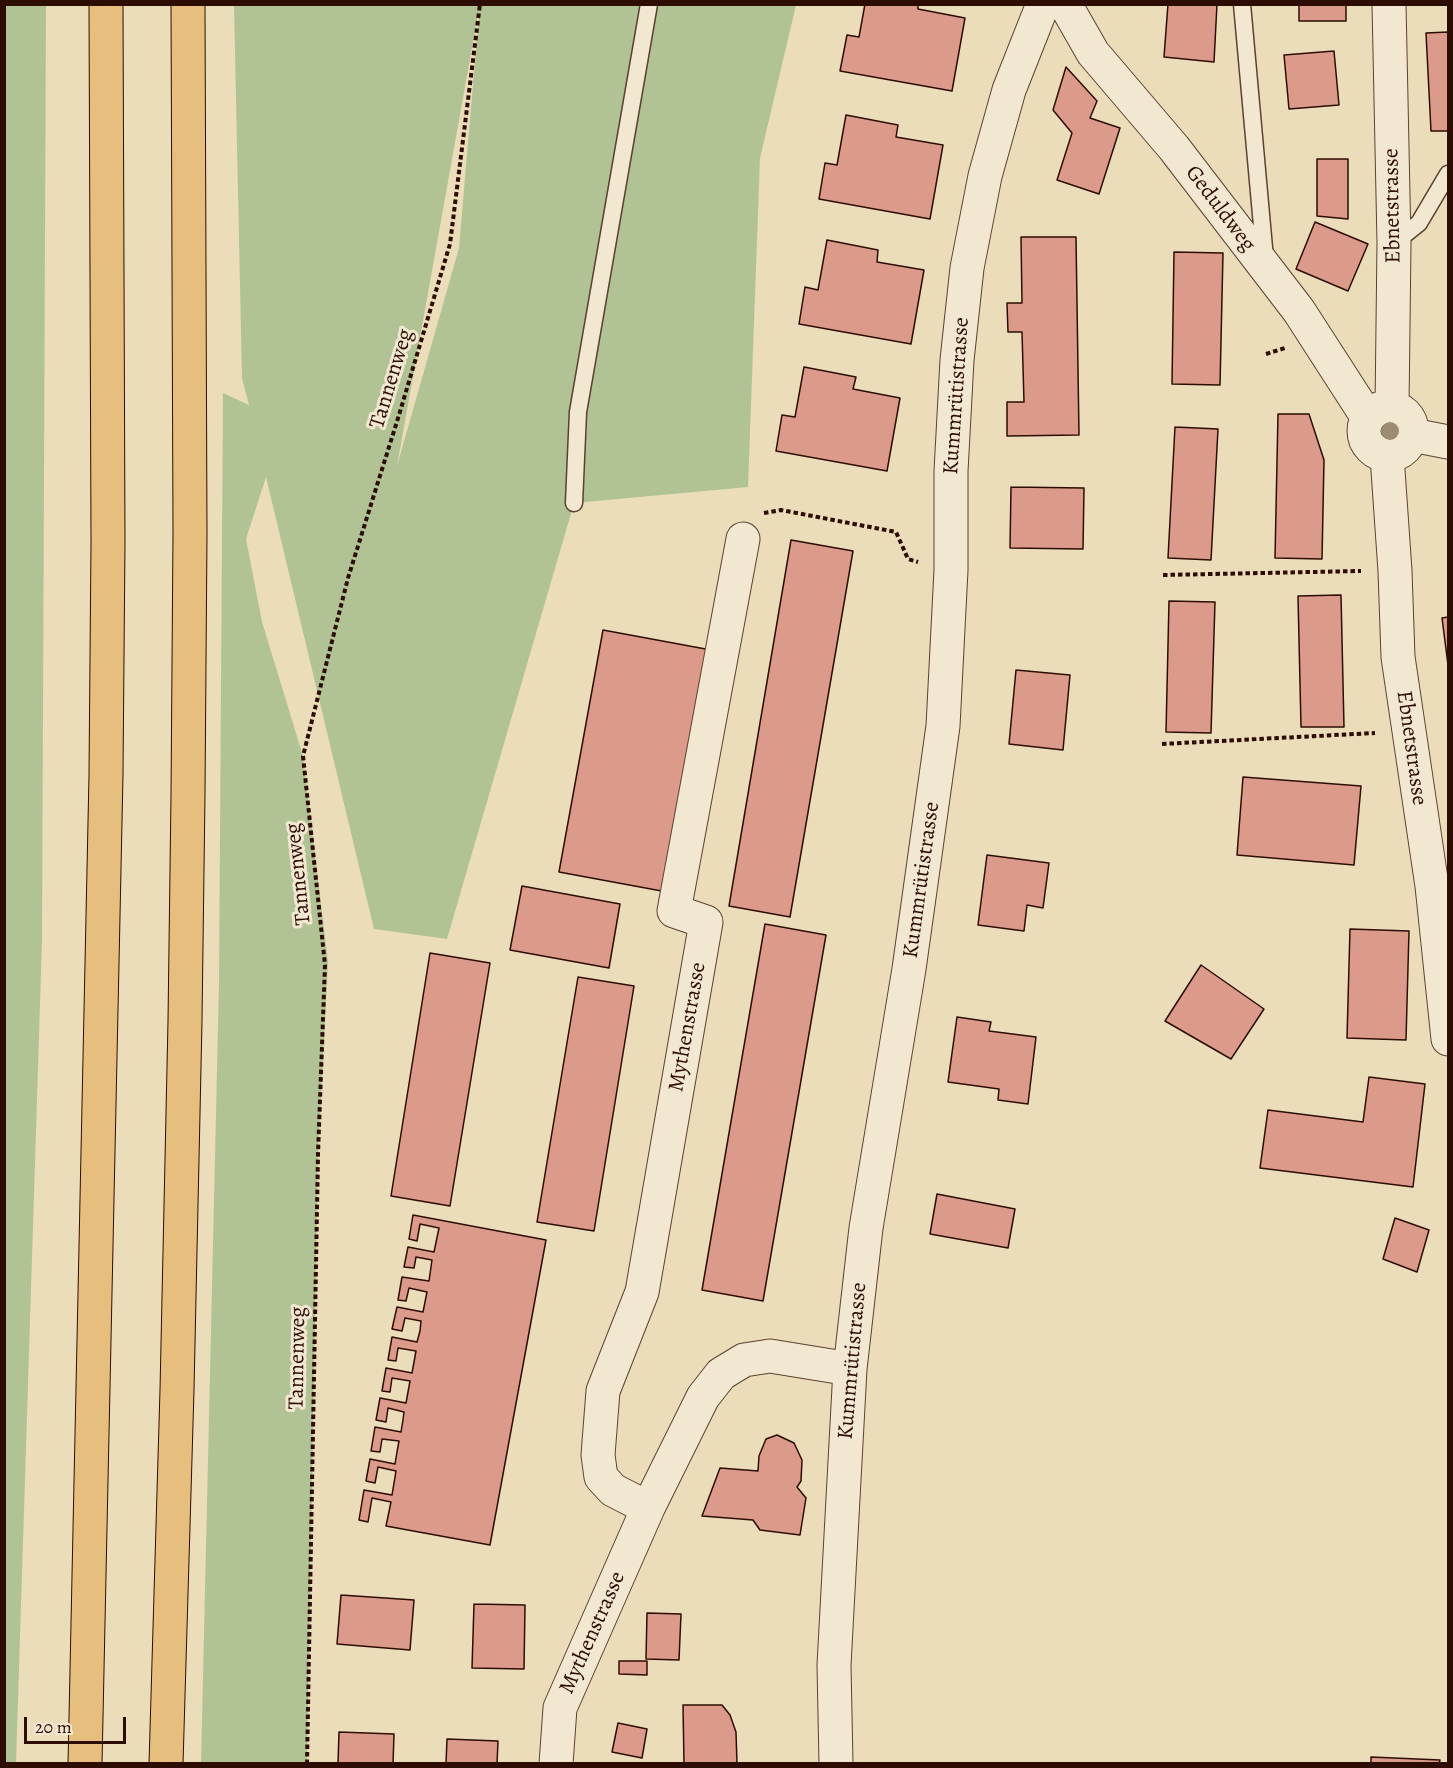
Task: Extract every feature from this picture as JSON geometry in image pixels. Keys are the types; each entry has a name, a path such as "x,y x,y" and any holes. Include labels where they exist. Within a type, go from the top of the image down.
{"highway":[{"path":"85,1764 106,775 108,542 106,4"},
{"path":"166,1764 185,1021 190,545 188,4"}],"street":[{"name":"Kummrütistrasse","path":"836,1764 834,1665 850,1369 866,1228 909,969 943,726 951,570 951,471 957,360 967,268 985,176 1009,90 1043,4"},
{"name":"Geduldweg","path":"1065,4 1093,53 1174,148 1380,413"},
{"name":"Ebnetstrasse","path":"1380,413 1394,243 1389,4"},
{"path":"1401,411 1412,425 1412,435 1410,443 1404,450 1387,456 1369,447 1364,428 1380,413 1401,411"},
{"path":"1412,435 1449,442"},
{"name":"Ebnetstrasse","path":"1387,456 1398,657 1432,886 1449,1039"},
{"name":"Mythenstrasse","path":"648,1508 613,1490 601,1477 598,1455 603,1391 642,1292 706,922 674,910 742,539"},
{"name":"Mythenstrasse","path":"556,1764 560,1708 648,1508 704,1397 721,1374 744,1360 770,1356 850,1369"}],"lane":[{"path":"574,503 578,412 649,4"},
{"path":"1242,4 1266,269"},
{"path":"1394,243 1419,223 1449,174"}],"path":[{"name":"Tannenweg","path":"307,1764 318,1154 325,965 303,756 348,578 450,244 480,4"},
{"path":"742,539 755,515 781,510 896,532 908,559 951,570"},
{"path":"1163,575 1395,571"},
{"path":"1162,744 1409,732"}],"green space":[{"path":"46,4 42,941 16,1763 5,1764 4,5"},
{"path":"234,5 796,5 760,158 748,487 574,503 447,939 374,929 266,477 246,539 262,622 303,756 328,962 318,1154 307,1763 201,1764 219,984 223,393 249,405 242,378","holes":["479,14 459,248 397,466"]}],"building":[{"path":"865,4 918,4 918,9 965,18 952,91 840,71 847,35 859,37"},
{"path":"1168,4 1217,4 1214,62 1164,57"},
{"path":"1299,4 1346,4 1346,21 1299,21"},
{"path":"1448,32 1448,131 1431,131 1426,33"},
{"path":"1334,51 1339,105 1289,109 1284,55"},
{"path":"1066,67 1097,101 1090,118 1120,128 1099,194 1057,180 1072,133 1053,110"},
{"path":"846,115 898,125 896,137 943,145 930,219 819,199 825,163 837,165"},
{"path":"1317,159 1348,159 1348,219 1317,216"},
{"path":"1315,222 1368,244 1348,291 1296,269"},
{"path":"1021,237 1076,237 1079,435 1007,436 1007,402 1024,402 1022,332 1008,332 1007,303 1022,303"},
{"path":"827,240 878,250 877,262 924,270 911,344 799,324 805,287 818,290"},
{"path":"1174,252 1223,253 1220,385 1172,384"},
{"path":"804,367 856,377 853,389 900,398 887,471 776,451 782,415 795,417"},
{"path":"1278,414 1309,414 1324,460 1322,559 1275,558"},
{"path":"1175,427 1218,429 1211,560 1168,558"},
{"path":"1011,487 1084,488 1083,549 1010,548"},
{"path":"791,540 853,551 790,917 729,906"},
{"path":"1341,595 1344,727 1301,727 1298,596"},
{"path":"1169,601 1215,602 1211,733 1166,732"},
{"path":"1448,617 1448,665 1442,618"},
{"path":"603,630 711,650 667,892 559,872"},
{"path":"1016,670 1070,675 1063,750 1009,744"},
{"path":"1243,777 1361,786 1354,865 1237,855"},
{"path":"987,855 1049,863 1043,908 1027,905 1024,931 978,925"},
{"path":"522,886 620,904 609,968 510,950"},
{"path":"765,924 826,935 763,1301 702,1290"},
{"path":"1350,929 1409,931 1406,1040 1347,1038"},
{"path":"430,953 490,963 450,1206 391,1196"},
{"path":"1201,965 1264,1009 1231,1059 1165,1021"},
{"path":"578,977 634,986 594,1231 537,1222"},
{"path":"957,1017 991,1022 989,1031 1036,1037 1028,1104 998,1100 999,1089 948,1082"},
{"path":"1369,1077 1425,1084 1413,1187 1260,1168 1268,1110 1363,1122"},
{"path":"937,1194 1015,1209 1008,1248 930,1234"},
{"path":"413,1215 546,1240 490,1545 386,1526 391,1502 372,1498 368,1522 359,1520 364,1490 392,1495 396,1471 378,1467 375,1483 366,1481 370,1459 395,1464 399,1441 382,1439 380,1452 371,1451 375,1427 401,1432 404,1412 388,1408 386,1422 376,1420 380,1398 406,1403 410,1381 392,1378 390,1392 382,1391 386,1368 412,1373 416,1351 398,1348 396,1361 388,1360 392,1337 417,1342 420,1331 421,1321 405,1318 402,1331 392,1329 397,1307 423,1312 427,1292 409,1288 406,1301 398,1300 402,1277 429,1281 432,1260 416,1257 414,1268 404,1267 408,1247 434,1252 439,1228 420,1224 417,1241 409,1239"},
{"path":"1395,1218 1429,1230 1417,1272 1383,1259"},
{"path":"777,1435 794,1443 802,1460 801,1481 797,1487 806,1498 800,1535 760,1530 753,1520 702,1516 720,1468 758,1471 759,1456 766,1439"},
{"path":"341,1595 414,1600 410,1650 337,1644"},
{"path":"474,1604 525,1605 524,1669 472,1668"},
{"path":"647,1613 681,1614 679,1660 646,1659"},
{"path":"619,1661 647,1661 647,1675 619,1674"},
{"path":"683,1705 722,1705 730,1715 736,1732 737,1764 684,1764"},
{"path":"618,1723 647,1729 642,1758 612,1752"},
{"path":"339,1732 394,1734 393,1764 338,1764"},
{"path":"447,1739 498,1741 497,1764 446,1764"},
{"path":"1371,1757 1440,1760 1439,1764 1371,1764"}]}
